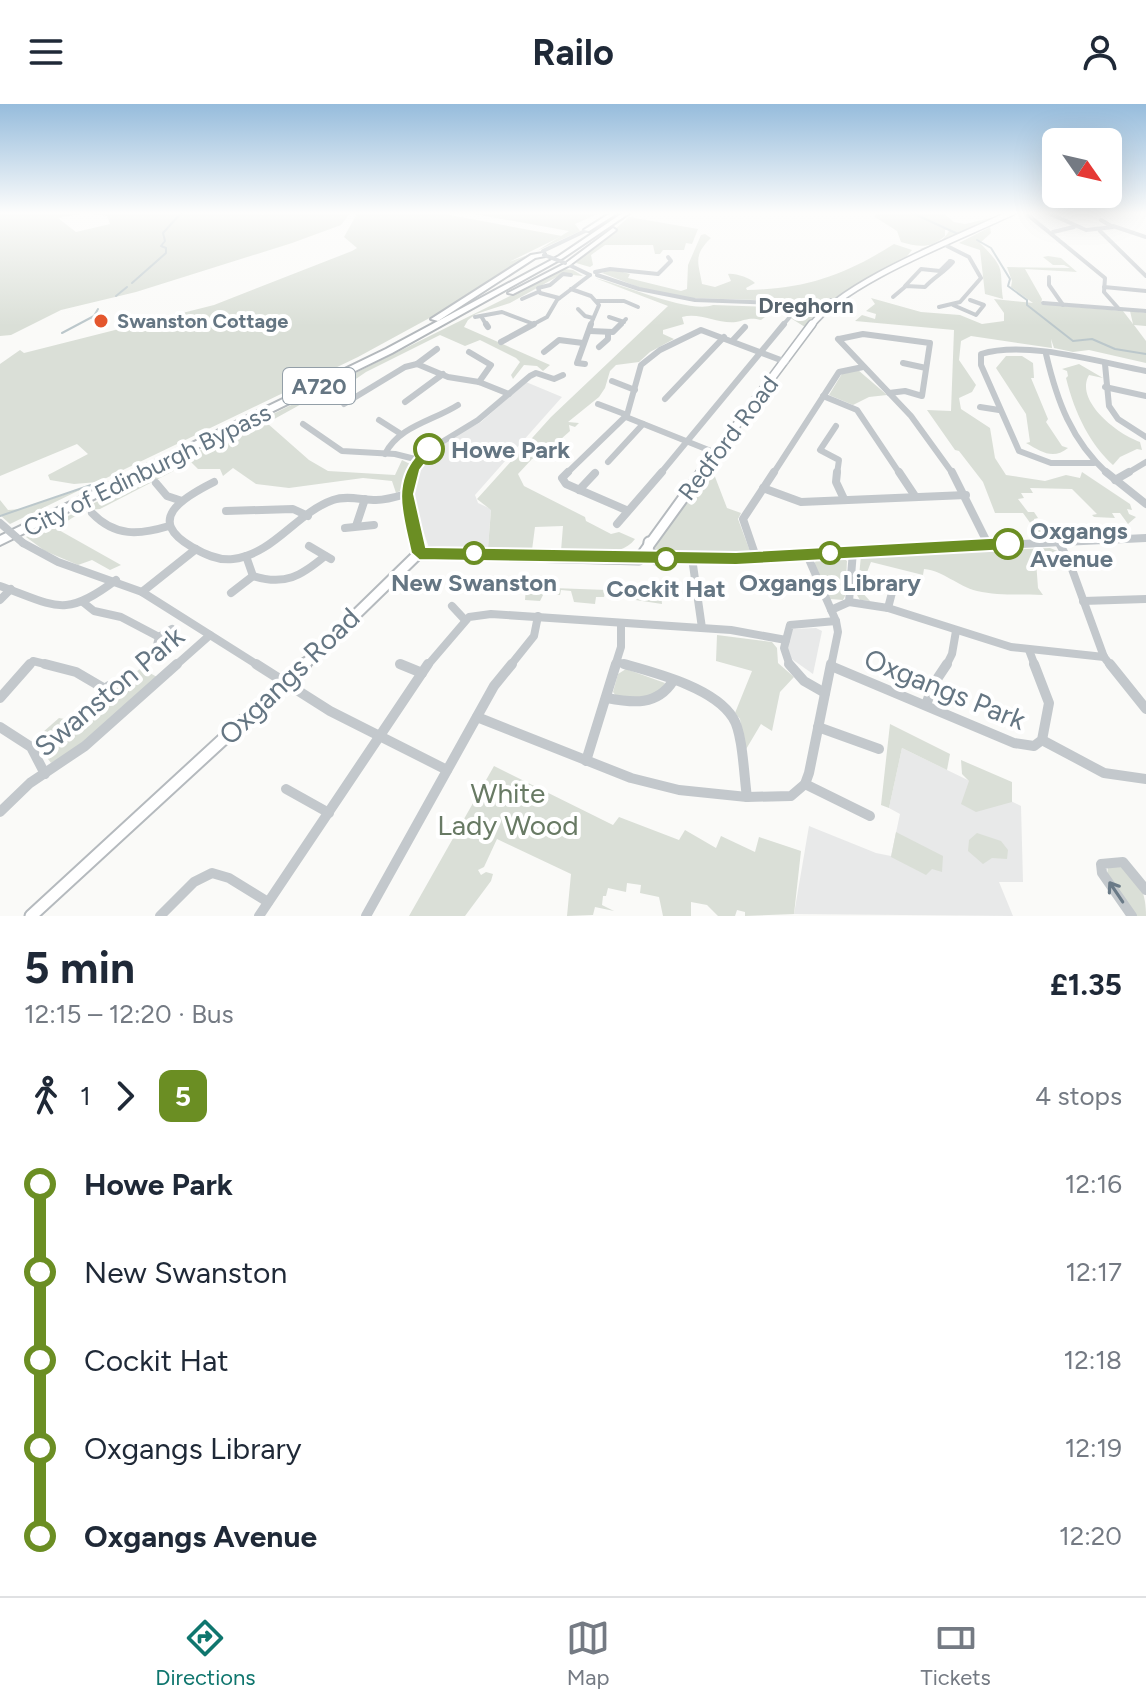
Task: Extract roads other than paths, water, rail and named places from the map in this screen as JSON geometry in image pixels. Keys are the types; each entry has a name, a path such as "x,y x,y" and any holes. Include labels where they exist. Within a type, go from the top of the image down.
{"highway":[{"name":"City of Edinburgh Bypass","path":"387,349 566,250"},
{"name":"City of Edinburgh Bypass","path":"0,538 387,349 572,250"},
{"path":"387,349 567,264 588,250"},
{"path":"387,349 491,286 533,256 543,254"}],"main road":[{"name":"Redford Road","path":"639,559 786,362 821,310 906,263 938,250"},
{"path":"811,307 821,310"},
{"path":"811,307 821,310"},
{"path":"617,558 649,542"},
{"path":"649,542 648,551 656,559"},
{"path":"419,553 639,559"},
{"name":"Oxgangs Road","path":"31,916 285,683 419,553"}],"street":[{"path":"543,254 551,250"},
{"path":"938,308 965,298 981,278 979,269 967,254 957,250"},
{"path":"1073,250 1104,277 1104,292 1119,309"},
{"path":"1119,250 1146,276"},
{"path":"543,254 671,297 718,303 811,307"},
{"path":"501,342 547,317 559,298 593,273 608,267 656,275 671,260"},
{"path":"906,263 921,269 940,271 925,287 906,286 921,269"},
{"path":"538,292 539,287 550,285 563,274 571,275"},
{"path":"1051,279 1049,285 1063,305"},
{"path":"1104,287 1146,291"},
{"path":"571,289 589,294 597,301 599,308 577,363 585,364"},
{"path":"522,299 538,292 559,298"},
{"path":"597,301 610,297 639,307"},
{"path":"953,305 976,315 984,305 970,300"},
{"path":"1043,303 1146,311"},
{"path":"488,327 478,316 494,310 531,323"},
{"path":"581,311 593,318"},
{"path":"590,331 608,333 615,331 625,321 609,317"},
{"path":"617,524 789,318"},
{"path":"733,340 745,327"},
{"path":"626,510 566,484 563,475 626,416 639,367 657,352 699,330 786,362"},
{"path":"889,393 905,391 922,397 931,332"},
{"path":"599,347 608,339 608,333"},
{"path":"930,343 858,334 838,339 889,393 948,464 988,544"},
{"path":"544,352 559,336 583,343"},
{"path":"665,399 724,337"},
{"path":"510,338 519,343"},
{"path":"1094,463 1056,464 1025,455 1014,444 999,410 981,365 982,353 996,349 1046,354 1146,371"},
{"path":"347,401 405,367 417,364 432,350"},
{"path":"471,354 494,365 479,382"},
{"path":"1046,354 1052,389 1074,439 1094,463 1146,504"},
{"path":"903,363 926,368"},
{"path":"417,364 509,394"},
{"path":"1105,364 1109,375 1105,387 1107,400 1114,416 1146,437"},
{"path":"756,557 743,522 841,370 863,367"},
{"path":"419,553 406,494 419,460 431,448 476,422 536,373 554,381 563,375"},
{"path":"410,401 443,374"},
{"path":"612,381 635,390"},
{"path":"1105,387 1146,396"},
{"path":"823,396 857,410 915,496"},
{"path":"598,404 716,453"},
{"path":"980,407 999,410"},
{"path":"385,454 389,444 401,434 456,408"},
{"path":"378,419 401,434"},
{"path":"314,422 305,425 342,451 419,460"},
{"path":"609,458 643,424"},
{"path":"836,426 820,450 839,460 836,482 844,499"},
{"path":"1019,462 1025,455"},
{"path":"1115,480 1146,462"},
{"path":"579,490 595,473"},
{"path":"214,482 200,487 182,501 170,518 169,526 176,537 218,558 246,556 274,544 333,500 377,501 406,494"},
{"path":"160,484 167,496 182,501"},
{"path":"763,488 797,502 966,495"},
{"path":"356,526 365,499"},
{"path":"226,511 238,508 293,509 308,516"},
{"path":"96,514 126,535 142,535 169,526"},
{"path":"0,523 23,543 58,562 116,580 142,592 285,683 378,737 447,770"},
{"path":"345,528 374,525"},
{"path":"639,559 807,555 1146,538"},
{"path":"1059,543 1069,561 1104,657 1146,709"},
{"path":"231,593 253,576 289,582 328,557 309,546"},
{"path":"142,592 196,549"},
{"path":"849,602 853,551"},
{"path":"477,717 631,778 679,790 783,799 800,791 805,784 838,632 807,555"},
{"path":"246,556 253,576"},
{"path":"692,558 702,628"},
{"path":"0,586 53,608 84,603 116,580"},
{"path":"888,608 895,581"},
{"path":"0,600 11,589"},
{"path":"1083,601 1146,599"},
{"path":"831,610 849,602 888,608 995,643 1029,650 1104,657"},
{"path":"84,603 94,611 121,617 158,641 172,629"},
{"path":"452,606 465,620"},
{"path":"259,916 444,641 465,620 483,613 538,616 757,633 786,640"},
{"path":"366,916 503,673 534,636 538,616"},
{"path":"825,693 786,662 782,653 788,628 794,624 836,621"},
{"path":"586,761 617,662 622,642 621,623"},
{"path":"926,705 932,685 951,662 956,631"},
{"name":"Swanston Park","path":"0,812 30,783 85,746 210,635"},
{"name":"Oxgangs Park","path":"831,666 1022,746 1034,746 1042,740 1049,703 1029,650"},
{"path":"0,698 28,660 76,672 105,689 109,686"},
{"path":"617,662 673,681 718,702 735,720 747,797"},
{"path":"400,664 422,673"},
{"path":"607,698 643,704 665,692 673,681"},
{"path":"818,727 879,749"},
{"path":"2,730 31,747 45,774"},
{"path":"1042,740 1100,774 1146,779"},
{"path":"805,784 870,816"},
{"path":"286,789 329,813"},
{"path":"1132,916 1102,873 1101,864 1123,862 1146,890"},
{"path":"160,916 194,882 212,873 229,878 268,902"}],"waterway":[{"path":"132,283 166,250"},
{"path":"992,250 1010,279 1008,286 1073,341 1092,339 1115,349 1146,354"},
{"path":"116,296 127,287"},
{"path":"62,333 94,316 98,309"},
{"path":"0,516 91,485"}],"place":[{"name":"Swanston Cottage","path":"101,321"},
{"name":"Howe Park","path":"429,449"},
{"name":"Oxgangs Avenue","path":"1008,544"},
{"name":"New Swanston","path":"474,553"},
{"name":"Oxgangs Library","path":"830,553"},
{"name":"Cockit Hat","path":"666,559"}],"district":[{"name":"Dreghorn","path":"806,305"}],"park label":[{"name":"White Lady Wood","path":"508,809"}]}
